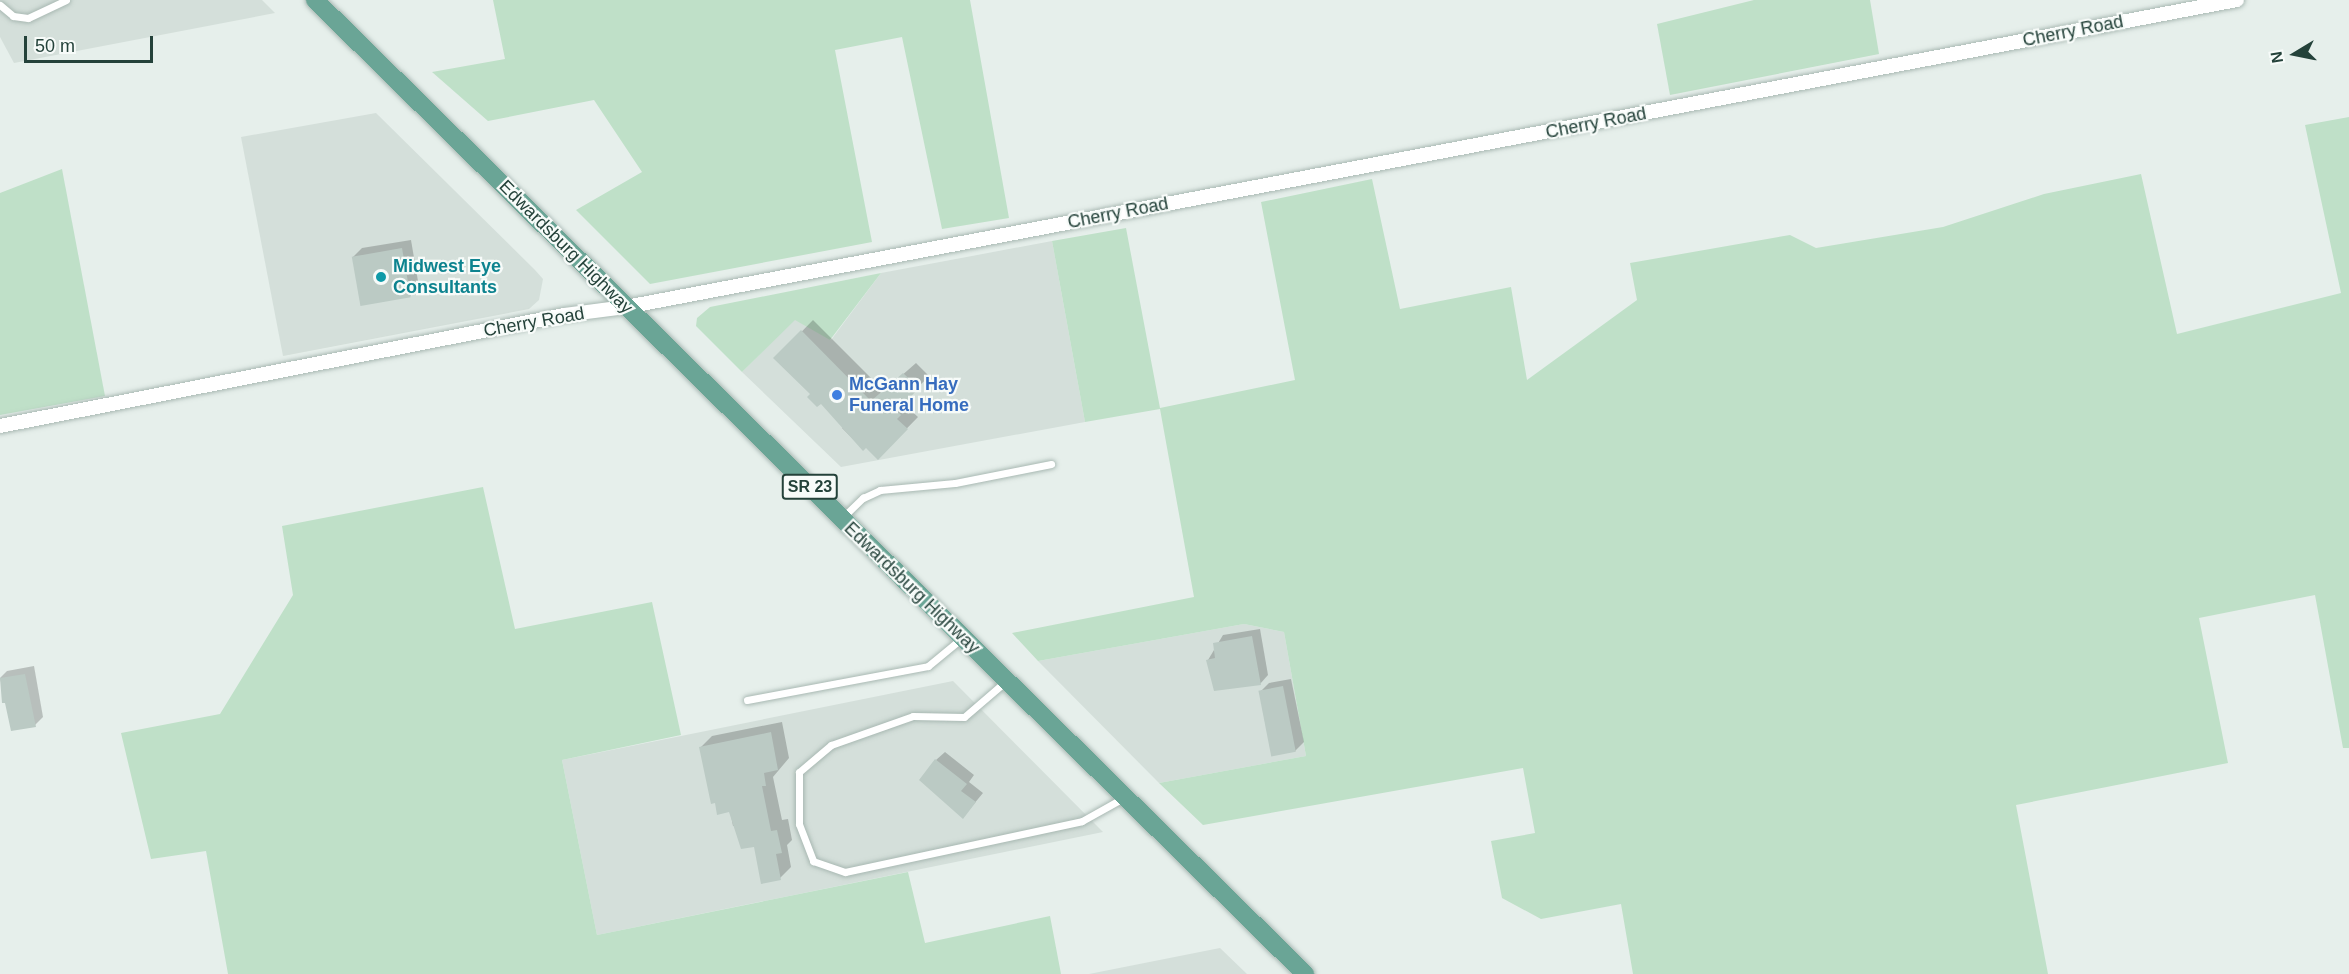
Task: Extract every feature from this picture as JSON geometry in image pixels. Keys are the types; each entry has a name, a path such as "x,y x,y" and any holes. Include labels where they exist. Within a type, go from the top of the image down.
{"main road":[{"name":"Edwardsburg Highway","path":"315,0 1305,974"}],"street":[{"name":"Cherry Road","path":"0,426 564,315 626,307 2237,0"}],"lane":[{"path":"0,5 13,16 28,18 66,0"},
{"path":"841,519 863,498 880,490 955,483 1051,464"},
{"path":"747,700 928,666 962,637"},
{"path":"1006,680 964,717 914,716 831,745 799,772 799,824 813,861 845,872 1082,821 1125,797"}],"shaded area":[{"path":"0,0 262,0 275,13 14,63 0,37"},
{"path":"376,113 543,279 539,300 529,309 283,356 241,137"},
{"path":"1052,241 1085,422 841,467 742,372 795,319 831,340 881,273"},
{"path":"1244,624 1284,632 1306,756 1159,783 1038,661"},
{"path":"953,681 1103,832 597,935 562,760"},
{"path":"1220,948 1247,974 1089,974"}],"green space":[{"path":"493,0 970,0 1009,218 942,229 902,37 835,50 872,242 650,284 576,210 642,172 594,100 488,121 432,72 505,59"},
{"path":"1754,0 1870,0 1879,54 1670,95 1657,24"},
{"path":"2349,117 2349,748 2343,748 2315,595 2199,618 2228,763 2016,805 2048,974 1633,974 1621,904 1541,919 1502,898 1491,841 1535,833 1523,768 1203,825 1159,783 1306,756 1284,632 1244,624 1038,661 1012,633 1194,597 1160,409 1085,422 1052,241 1126,228 1160,408 1295,380 1261,202 1372,179 1400,309 1511,287 1527,380 1637,300 1630,263 1790,235 1816,248 1943,227 2044,194 2141,174 2177,334 2341,293 2305,125"},
{"path":"62,169 105,396 0,415 0,193"},
{"path":"881,273 830,340 795,320 742,372 696,326 697,318 710,307"},
{"path":"483,487 515,629 652,602 681,735 562,760 597,935 908,872 925,943 1050,916 1061,974 228,974 206,851 151,859 121,733 220,714 293,595 282,526"}],"building":[{"name":"Midwest Eye Consultants","path":"402,248 411,297 360,306 352,257"},
{"name":"McGann Hay Funeral Home","path":"801,330 871,401 903,373 919,388 897,411 901,415 897,419 908,429 878,460 866,448 863,451 821,404 817,407 807,397 810,394 773,358"},
{"path":"1252,636 1261,685 1214,691 1206,660 1215,658 1213,643"},
{"path":"25,674 36,727 11,731 5,703 2,703 0,678"},
{"path":"1283,686 1296,752 1271,757 1258,691"},
{"path":"771,732 778,770 764,773 766,786 762,786 771,831 777,830 782,853 776,854 781,880 761,884 754,847 741,849 729,812 717,815 715,803 711,804 699,747"},
{"path":"935,759 967,784 961,791 976,802 963,819 919,780"}],"place":[{"name":"Midwest Eye Consultants","path":"381,277"},
{"name":"McGann Hay Funeral Home","path":"837,395"}]}
